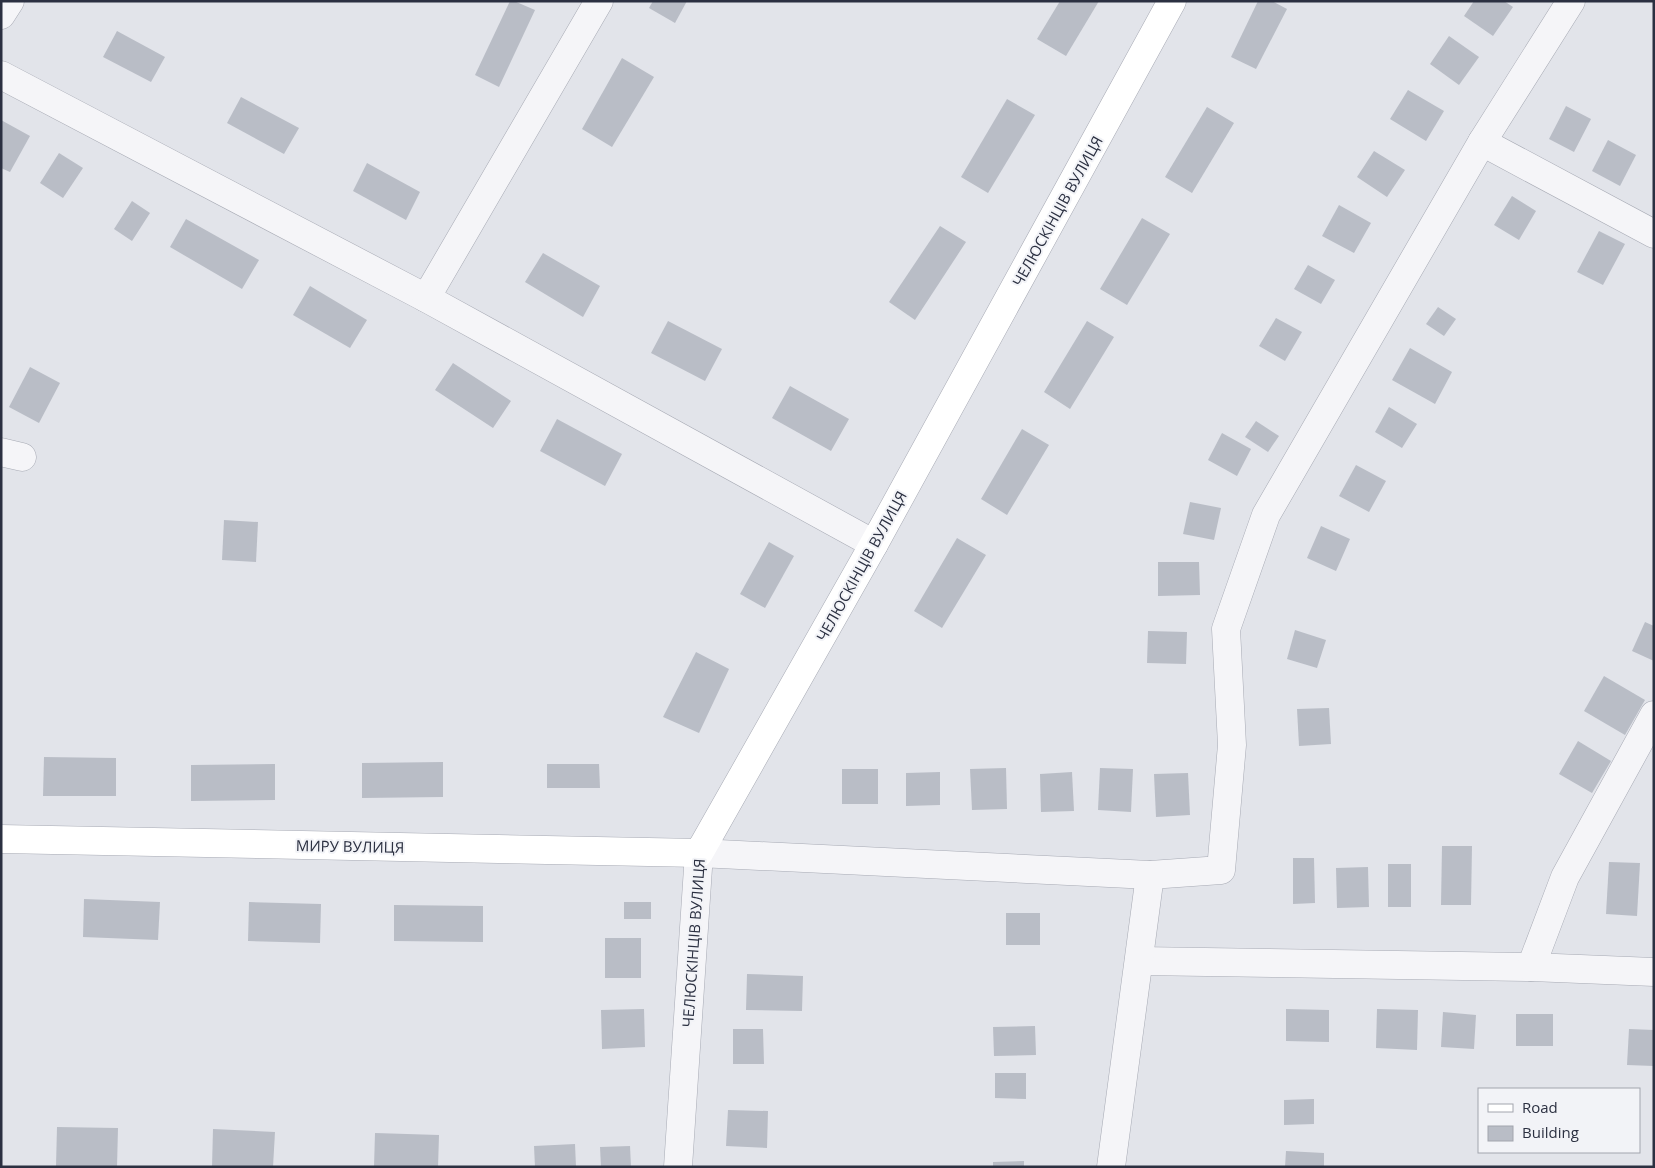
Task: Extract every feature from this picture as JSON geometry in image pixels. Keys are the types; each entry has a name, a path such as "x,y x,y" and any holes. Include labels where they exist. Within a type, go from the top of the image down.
{"main road":[{"name":"ЧЕЛЮСКІНЦІВ ВУЛИЦЯ","path":"699,853 874,544 1172,1"},
{"name":"МИРУ ВУЛИЦЯ","path":"1,839 699,853"}],"street":[{"path":"1,16 10,1"},
{"path":"426,298 599,1"},
{"path":"699,853 1150,875 1221,870 1232,745 1226,629 1266,515 1482,142 1570,1"},
{"path":"1,75 426,298 874,544"},
{"path":"1482,142 1654,234"},
{"path":"1531,967 1565,877 1654,715"},
{"name":"ЧЕЛЮСКІНЦІВ ВУЛИЦЯ","path":"678,1167 699,853"},
{"path":"1111,1167 1150,875"},
{"path":"1138,962 1531,967 1654,972"}],"building":[{"path":"510,1 535,10 499,87 475,75"},
{"path":"653,1 687,1 675,23 649,8"},
{"path":"1060,1 1099,1 1066,56 1037,39"},
{"path":"1258,1 1272,1 1287,9 1256,69 1231,57"},
{"path":"1474,1 1504,1 1513,7 1493,36 1464,16"},
{"path":"117,31 165,57 151,82 103,57"},
{"path":"1449,36 1479,57 1459,85 1430,64"},
{"path":"622,58 654,77 612,147 582,129"},
{"path":"1408,90 1444,111 1426,141 1390,119"},
{"path":"241,97 299,128 284,154 227,123"},
{"path":"1007,99 1035,115 988,193 961,177"},
{"path":"1566,106 1591,119 1574,152 1549,139"},
{"path":"1207,107 1234,123 1192,193 1165,177"},
{"path":"1,120 30,136 10,172 1,168"},
{"path":"1608,140 1636,155 1620,186 1592,171"},
{"path":"1374,151 1405,170 1387,197 1357,177"},
{"path":"59,153 83,168 63,198 40,183"},
{"path":"367,163 420,192 406,220 353,191"},
{"path":"1512,196 1536,211 1519,240 1494,225"},
{"path":"132,201 150,213 132,241 114,229"},
{"path":"1339,205 1371,223 1354,253 1322,236"},
{"path":"1142,218 1170,234 1127,305 1100,289"},
{"path":"186,219 259,260 242,289 170,247"},
{"path":"940,226 966,242 915,320 889,302"},
{"path":"1599,231 1625,244 1603,285 1577,272"},
{"path":"543,253 600,286 583,317 525,282"},
{"path":"1308,265 1335,280 1321,304 1294,289"},
{"path":"310,286 367,320 350,348 293,315"},
{"path":"1438,307 1456,319 1444,336 1426,324"},
{"path":"1276,318 1302,332 1285,361 1259,346"},
{"path":"668,321 722,349 705,381 651,353"},
{"path":"1087,321 1114,337 1070,409 1044,392"},
{"path":"1410,348 1452,372 1435,404 1392,380"},
{"path":"453,363 511,401 493,428 435,390"},
{"path":"30,367 60,383 39,423 9,407"},
{"path":"790,386 849,419 831,451 772,418"},
{"path":"1389,407 1417,424 1402,448 1375,432"},
{"path":"557,419 622,454 605,486 540,451"},
{"path":"1256,421 1279,436 1268,452 1245,437"},
{"path":"1022,429 1049,445 1007,515 981,499"},
{"path":"1222,433 1251,449 1237,476 1208,460"},
{"path":"1356,465 1386,481 1369,512 1339,496"},
{"path":"1190,502 1221,508 1214,540 1183,534"},
{"path":"224,520 258,522 256,562 222,560"},
{"path":"1321,526 1350,539 1336,571 1307,558"},
{"path":"957,538 986,555 942,628 914,611"},
{"path":"769,542 794,556 765,608 740,594"},
{"path":"1158,562 1199,562 1200,595 1158,596"},
{"path":"1645,622 1654,626 1654,661 1632,651"},
{"path":"1295,630 1326,640 1317,668 1287,659"},
{"path":"1148,631 1187,632 1186,664 1147,663"},
{"path":"696,652 729,669 699,733 663,717"},
{"path":"1604,676 1645,700 1625,735 1584,711"},
{"path":"1329,708 1331,744 1299,746 1297,709"},
{"path":"1578,741 1611,761 1592,793 1559,774"},
{"path":"44,757 116,758 116,796 43,796"},
{"path":"443,762 443,797 362,798 362,763"},
{"path":"275,764 275,800 191,801 191,765"},
{"path":"547,764 599,764 600,788 547,788"},
{"path":"1006,768 1007,809 972,810 970,769"},
{"path":"1100,768 1133,769 1131,812 1098,810"},
{"path":"842,769 878,769 878,804 842,804"},
{"path":"940,772 940,805 906,806 906,773"},
{"path":"1072,772 1074,811 1041,812 1040,774"},
{"path":"1188,773 1190,815 1156,817 1154,774"},
{"path":"1442,846 1472,846 1471,905 1441,905"},
{"path":"1293,858 1314,858 1315,903 1293,904"},
{"path":"1609,862 1640,863 1637,916 1606,914"},
{"path":"1388,864 1411,864 1411,907 1388,907"},
{"path":"1368,867 1369,907 1337,908 1336,868"},
{"path":"84,899 160,902 158,940 83,937"},
{"path":"249,902 321,904 320,943 248,941"},
{"path":"624,902 651,902 651,919 624,919"},
{"path":"394,905 483,906 483,942 394,941"},
{"path":"1006,913 1040,913 1040,945 1006,945"},
{"path":"605,938 641,938 641,978 605,978"},
{"path":"747,974 803,976 802,1011 746,1010"},
{"path":"644,1009 645,1047 602,1049 601,1010"},
{"path":"1286,1009 1329,1010 1329,1042 1286,1041"},
{"path":"1377,1009 1418,1010 1417,1050 1376,1048"},
{"path":"1443,1012 1476,1015 1474,1049 1441,1047"},
{"path":"1516,1014 1553,1014 1553,1046 1516,1046"},
{"path":"1035,1026 1036,1055 994,1056 993,1027"},
{"path":"733,1029 763,1029 764,1064 733,1064"},
{"path":"1629,1029 1654,1030 1654,1066 1627,1065"},
{"path":"995,1073 1026,1073 1026,1099 995,1098"},
{"path":"1314,1099 1314,1124 1284,1125 1284,1100"},
{"path":"728,1110 768,1111 767,1148 726,1146"},
{"path":"57,1127 118,1128 117,1167 56,1166"},
{"path":"213,1129 275,1132 273,1167 212,1167"},
{"path":"375,1133 439,1135 438,1167 374,1167"},
{"path":"575,1144 576,1167 535,1167 534,1146"},
{"path":"630,1146 631,1167 601,1167 600,1147"},
{"path":"1286,1151 1324,1153 1324,1167 1285,1167"},
{"path":"1024,1161 1024,1167 993,1167 993,1162"}]}
